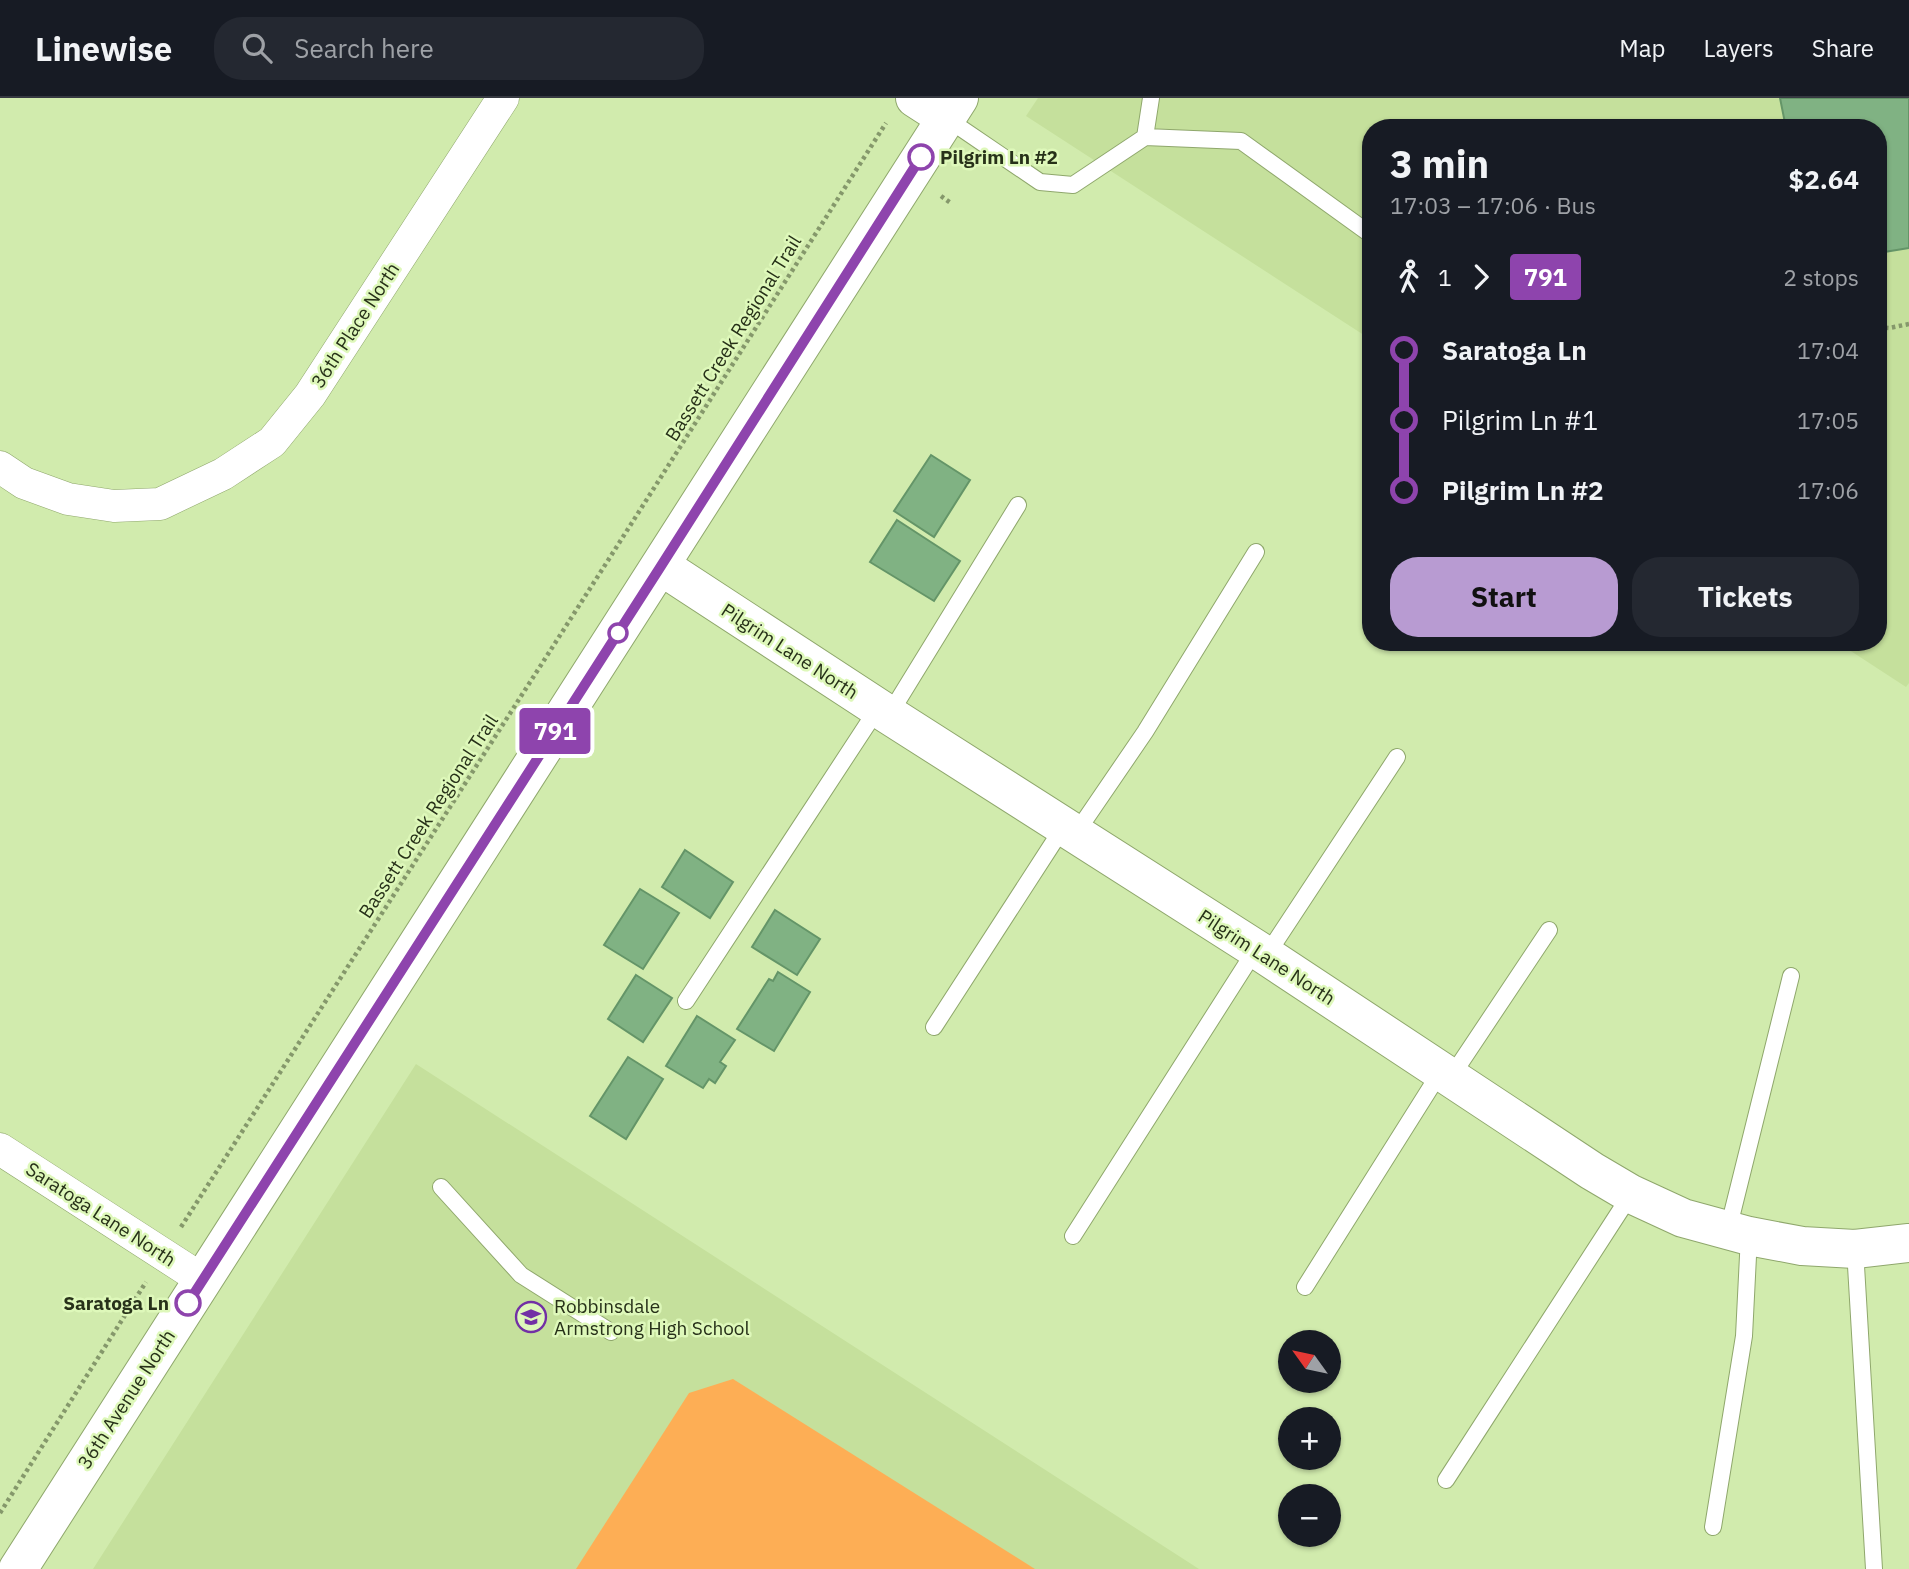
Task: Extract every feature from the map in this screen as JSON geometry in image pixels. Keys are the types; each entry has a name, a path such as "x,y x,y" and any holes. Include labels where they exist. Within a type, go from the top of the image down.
{"street":[{"name":"36th Place North","path":"0,467 24,483 68,499 114,506 160,504 223,474 272,442 310,395 503,98"},
{"name":"36th Avenue North","path":"18,1569 661,566 928,108"},
{"name":"Pilgrim Lane North","path":"661,566 884,712 1261,952 1630,1194 1683,1218 1801,1247 1855,1249 1909,1243"},
{"name":"Saratoga Lane North","path":"0,1149 202,1280"}],"lane":[{"path":"1145,138 1151,98"},
{"path":"928,108 1040,182 1073,185 1145,138 1241,141 1362,229"},
{"path":"1352,222 1362,223"},
{"path":"686,1001 884,712 1018,505"},
{"path":"934,1027 1070,830 1145,732 1256,552"},
{"path":"1073,1236 1261,952 1397,757"},
{"path":"1305,1287 1446,1074 1549,930"},
{"path":"1713,1527 1744,1336 1739,1233 1791,976"},
{"path":"441,1187 521,1275 611,1332"},
{"path":"1446,1480 1630,1194"},
{"path":"1855,1249 1874,1569"}],"path":[{"name":"Bassett Creek Regional Trail","path":"0,1513 600,574 928,108"},
{"path":"1887,327 1909,324"}],"shaded area":[{"path":"1038,98 1909,98 1909,683 1906,687 1851,651 1887,651 1887,119 1362,119 1362,334 1026,116"},
{"name":"Robbinsdale Armstrong High School","path":"416,1064 1199,1569 93,1569"},
{"path":"733,1379 1035,1569 576,1569 689,1393"}],"building":[{"path":"1780,98 1909,98 1909,248 1887,252 1887,119 1784,119"},
{"path":"931,455 970,480 934,537 894,511"},
{"path":"897,520 960,561 934,601 870,562"},
{"path":"685,850 733,882 710,918 662,887"},
{"path":"640,889 679,913 643,969 604,945"},
{"path":"775,910 820,939 797,975 752,947"},
{"path":"778,972 810,992 774,1051 737,1029 769,979 773,981"},
{"path":"636,975 672,998 643,1042 608,1019"},
{"path":"697,1016 735,1040 720,1062 726,1066 715,1083 709,1079 703,1088 666,1066"},
{"path":"628,1057 663,1079 626,1139 590,1116"}],"bus line":[{"name":"791","path":"188,1303 921,157"}],"place":[{"name":"Pilgrim Ln #2","path":"921,157"},
{"name":"Saratoga Ln","path":"188,1303"},
{"name":"Robbinsdale Armstrong High School","path":"531,1317"}]}
